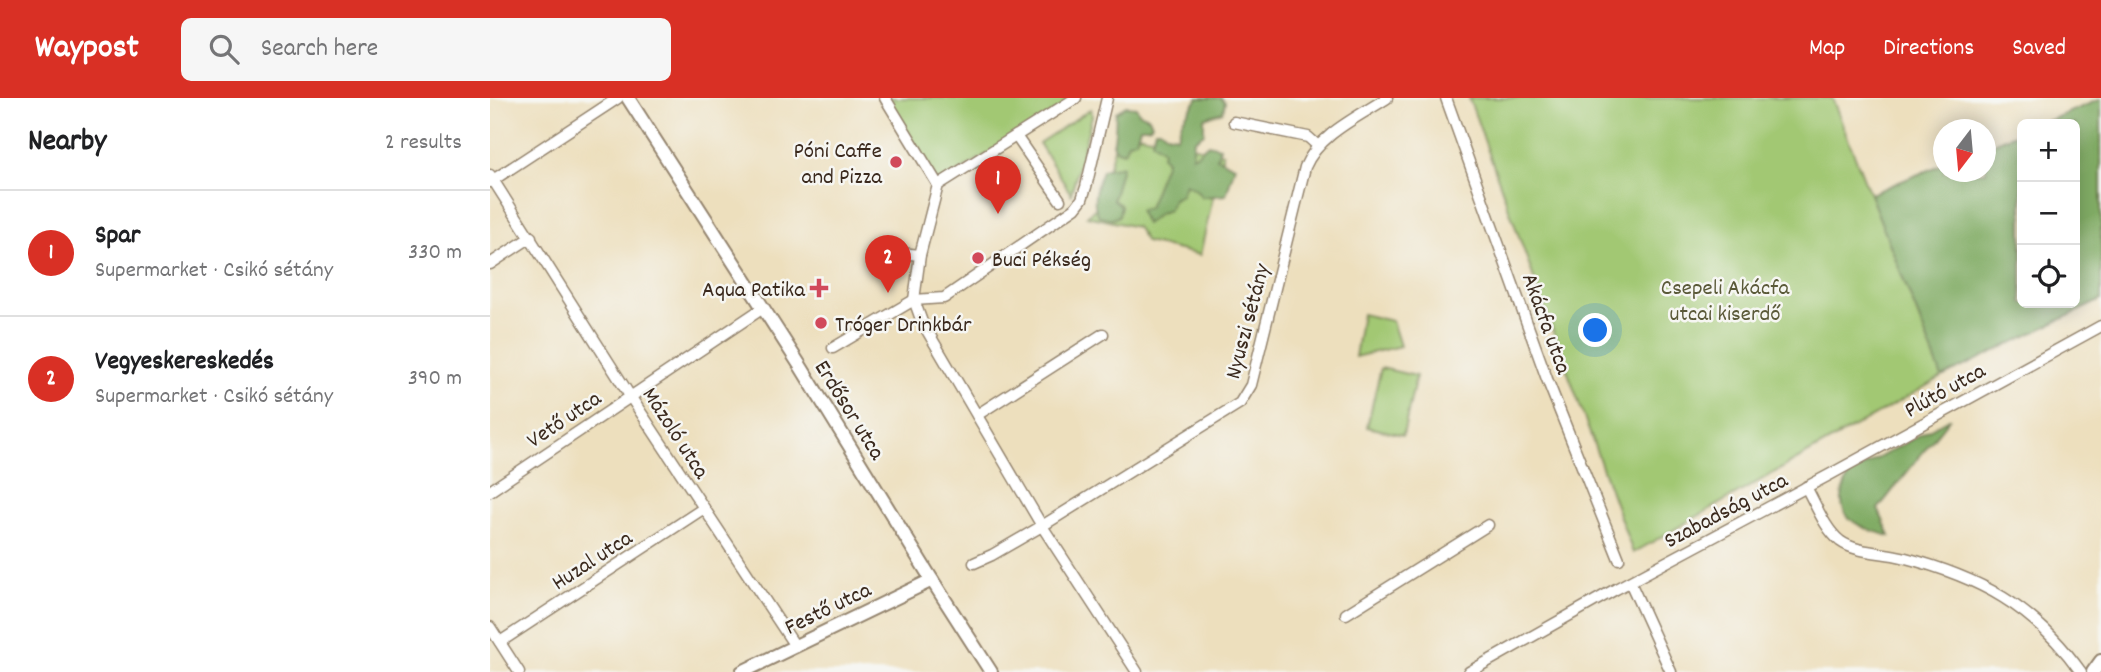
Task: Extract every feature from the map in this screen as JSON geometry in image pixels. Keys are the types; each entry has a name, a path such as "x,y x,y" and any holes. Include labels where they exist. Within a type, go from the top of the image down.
{"street":[{"path":"491,179 618,98"},
{"name":"Erdősor utca","path":"628,98 992,672"},
{"path":"885,98 938,185"},
{"path":"1076,98 938,185 920,255 914,300 922,322 1042,526 1137,672"},
{"path":"833,348 914,300 944,298 1075,208 1086,187 1107,98"},
{"name":"Nyuszi sétány","path":"974,563 1042,526 1233,408 1246,396 1310,155 1330,136 1387,98"},
{"name":"Akácfa utca","path":"1446,98 1547,379 1619,559"},
{"path":"1234,122 1308,137 1318,146"},
{"path":"1016,136 1060,200"},
{"name":"Mázoló utca","path":"491,179 795,646"},
{"path":"490,264 531,237"},
{"path":"891,252 920,255"},
{"name":"Vető utca","path":"490,491 763,308"},
{"name":"Plútó utca","path":"1806,488 2101,326"},
{"path":"977,415 1103,334"},
{"name":"Szabadság utca","path":"1469,672 1806,488 1831,532 1842,543 1926,564 1995,591 2035,619 2081,672"},
{"name":"Huzal utca","path":"499,642 704,508"},
{"path":"1346,614 1488,525"},
{"name":"Festő utca","path":"741,672 932,580"},
{"path":"1630,582 1671,672"},
{"path":"490,627 519,672"},
{"path":"2093,672 2101,661"}],"green space":[{"path":"885,98 1076,98 938,185"},
{"path":"1198,98 1221,98 1225,102 1223,112 1204,118 1204,133 1194,140 1192,156 1208,144 1220,147 1217,158 1235,166 1226,195 1202,197 1195,189 1185,184 1181,195 1173,199 1169,210 1160,213 1146,224 1139,210 1148,208 1166,161 1162,156 1163,150 1152,141 1155,129 1177,136 1182,121"},
{"name":"Csepeli Akácfa utcai kiserdő","path":"1469,98 1832,98 1942,377 1633,553"},
{"path":"2101,99 2101,300 1942,377 1870,194 1933,168 1933,182 1996,182 1996,142 2017,133 2017,308 2080,308 2080,119 2052,119"},
{"path":"1126,106 1136,107 1139,113 1149,117 1152,124 1149,127 1140,127 1136,140 1128,142 1124,152 1117,150 1113,144 1116,112"},
{"path":"1091,109 1092,116 1071,194 1039,143"},
{"path":"1119,130 1223,153 1200,255 1146,242 1136,227 1087,216 1098,206"},
{"path":"1122,166 1113,200 1121,205 1119,216 1113,219 1099,216 1095,199 1102,170"},
{"path":"1362,314 1392,321 1400,346 1355,357"},
{"path":"1381,368 1416,376 1403,435 1367,427"},
{"path":"1950,418 1878,509 1890,536 1865,528 1848,517 1842,500 1850,474"}],"place":[{"name":"Póni Caffe and Pizza","path":"896,162"},
{"name":"Spar","path":"998,214"},
{"name":"Buci Pékség","path":"978,258"},
{"name":"Aqua Patika","path":"819,288"},
{"name":"Vegyeskereskedés","path":"888,293"},
{"name":"Tróger Drinkbár","path":"821,323"}]}
